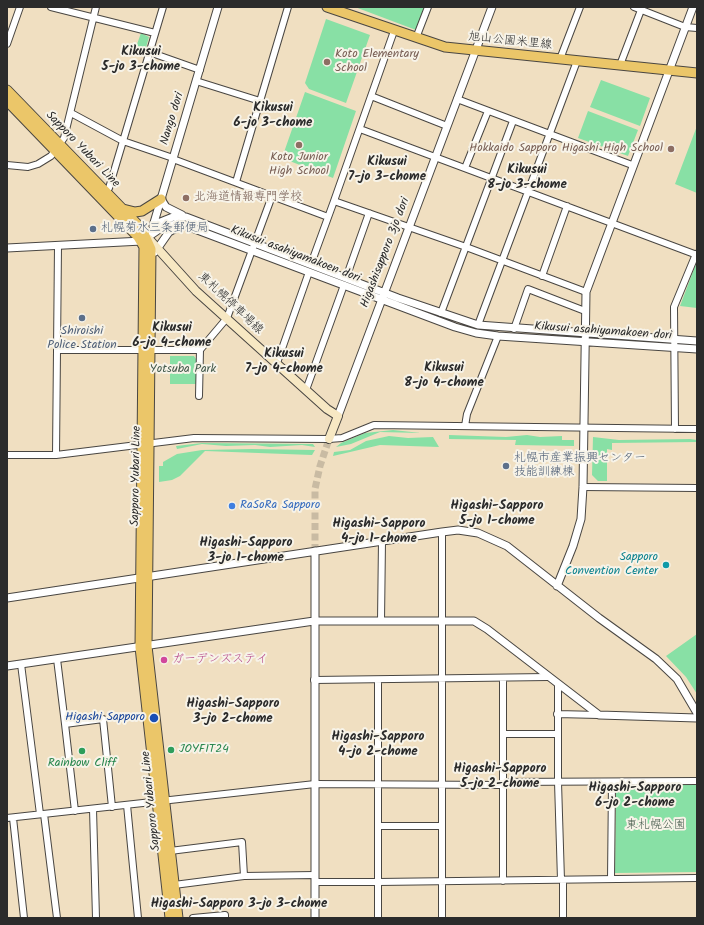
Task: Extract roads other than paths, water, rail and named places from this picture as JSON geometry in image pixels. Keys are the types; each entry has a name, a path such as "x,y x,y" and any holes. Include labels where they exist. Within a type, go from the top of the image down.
{"main road":[{"name":"旭山公園米里線","path":"327,7 349,11 394,31 445,47 697,73"},
{"name":"Sapporo Yubari Line","path":"7,90 57,147 144,239 147,351 144,646 161,801 170,918"},
{"name":"Sapporo Yubari Line","path":"7,101 123,209 154,253 147,351"},
{"path":"123,209 135,212 142,211 161,199"},
{"name":"東札幌停車場線","path":"154,253 306,390 338,416"},
{"name":"Higashisapporo 3jo dori","path":"329,440 338,416"},
{"name":"Sapporo Yubari Line","path":"161,801 170,851 178,918"}],"street":[{"path":"7,44 10,25 20,7"},
{"path":"51,7 155,33"},
{"path":"7,165 22,167 35,166 45,160 65,136 96,7"},
{"path":"106,192 109,188 163,7"},
{"name":"Nango dori","path":"144,239 153,225 218,7"},
{"path":"236,182 288,7"},
{"path":"416,38 428,7"},
{"name":"Higashisapporo 3jo dori","path":"338,416 492,7"},
{"path":"560,59 580,7"},
{"path":"557,586 578,533 581,519 583,487 586,292 632,166 693,7"},
{"path":"620,65 638,8 685,27 697,28"},
{"path":"311,264 394,31"},
{"path":"149,52 200,70"},
{"path":"478,325 501,260 577,61"},
{"path":"196,81 260,101"},
{"path":"371,96 447,126"},
{"path":"457,100 632,166"},
{"path":"465,168 488,111"},
{"path":"71,113 123,141 173,158 328,217"},
{"path":"441,313 513,120"},
{"path":"360,129 696,255 674,307 674,429"},
{"path":"199,396 200,350 227,318 272,196"},
{"path":"154,253 169,232 185,221 166,207 161,199"},
{"path":"334,200 586,292"},
{"path":"542,276 567,206"},
{"path":"306,390 370,213"},
{"name":"Kikusui asahiyamakoen dori","path":"153,225 173,217 255,243 311,264 345,282"},
{"name":"Kikusui asahiyamakoen dori","path":"144,239 158,230 185,221 252,251 309,272 345,282 383,296 455,327 498,336 697,340"},
{"path":"7,248 58,246 144,239"},
{"path":"56,455 58,246"},
{"path":"277,363 309,272"},
{"path":"514,328 528,290 585,310"},
{"name":"Kikusui asahiyamakoen dori","path":"383,296 478,325 697,349"},
{"path":"465,426 467,414 498,336"},
{"path":"57,350 200,350"},
{"path":"7,455 56,455 194,438 329,440 342,438 374,425 697,429"},
{"path":"583,487 697,488"},
{"path":"7,598 442,532 469,532 494,539 507,546 557,586 656,659 677,679 697,713"},
{"path":"442,532 442,918"},
{"path":"381,621 382,541"},
{"path":"315,551 315,918"},
{"path":"7,666 314,621 442,620 478,623 599,715"},
{"path":"57,659 66,724 75,810"},
{"path":"21,664 55,918"},
{"path":"314,680 548,677"},
{"path":"503,678 503,881"},
{"path":"378,680 378,918"},
{"path":"558,684 558,782 563,918"},
{"path":"557,714 697,718"},
{"path":"66,724 103,719 112,806"},
{"path":"503,734 558,734"},
{"path":"24,918 10,818 315,784 697,781"},
{"path":"611,879 612,782"},
{"path":"127,805 138,918"},
{"path":"93,809 96,918"},
{"path":"378,826 442,826"},
{"path":"170,851 242,842 244,876"},
{"path":"174,885 244,876 378,882 697,878"},
{"path":"193,918 225,915 225,918"}],"tunnel":[{"path":"315,551 315,489 320,466 329,439"}],"place":[{"name":"Koto Elementary School","path":"327,62"},
{"name":"Koto Junior High School","path":"299,145"},
{"name":"Hokkaido Sapporo Higashi High School","path":"671,149"},
{"name":"北海道情報専門学校","path":"186,198"},
{"name":"札幌菊水三条郵便局","path":"93,229"},
{"name":"Shiroishi Police Station","path":"82,318"},
{"name":"札幌市産業振興センター 技能訓練棟","path":"506,466"},
{"name":"RaSoRa Sapporo","path":"232,506"},
{"name":"Sapporo Convention Center","path":"666,565"},
{"name":"ガーデンズステイ","path":"164,660"},
{"name":"Higashi Sapporo","path":"154,718"},
{"name":"JOYFIT24","path":"171,750"},
{"name":"Rainbow Cliff","path":"82,751"}],"district":[{"name":"Kikusui 5-jo 3-chome","path":"141,60"},
{"name":"Kikusui 6-jo 3-chome","path":"273,116"},
{"name":"Kikusui 7-jo 3-chome","path":"387,170"},
{"name":"Kikusui 8-jo 3-chome","path":"527,178"},
{"name":"Kikusui 6-jo 4-chome","path":"172,336"},
{"name":"Kikusui 7-jo 4-chome","path":"284,362"},
{"name":"Kikusui 8-jo 4-chome","path":"444,376"},
{"name":"Higashi-Sapporo 5-jo 1-chome","path":"497,514"},
{"name":"Higashi-Sapporo 4-jo 1-chome","path":"379,532"},
{"name":"Higashi-Sapporo 3-jo 1-chome","path":"246,552"},
{"name":"Higashi-Sapporo 3-jo 2-chome","path":"233,712"},
{"name":"Higashi-Sapporo 4-jo 2-chome","path":"378,746"},
{"name":"Higashi-Sapporo 5-jo 2-chome","path":"500,778"},
{"name":"Higashi-Sapporo 6-jo 2-chome","path":"635,796"},
{"name":"Higashi-Sapporo 3-jo 3-chome","path":"239,905"}],"park label":[{"name":"Yotsuba Park","path":"183,370"},
{"name":"東札幌公園","path":"656,826"}]}
